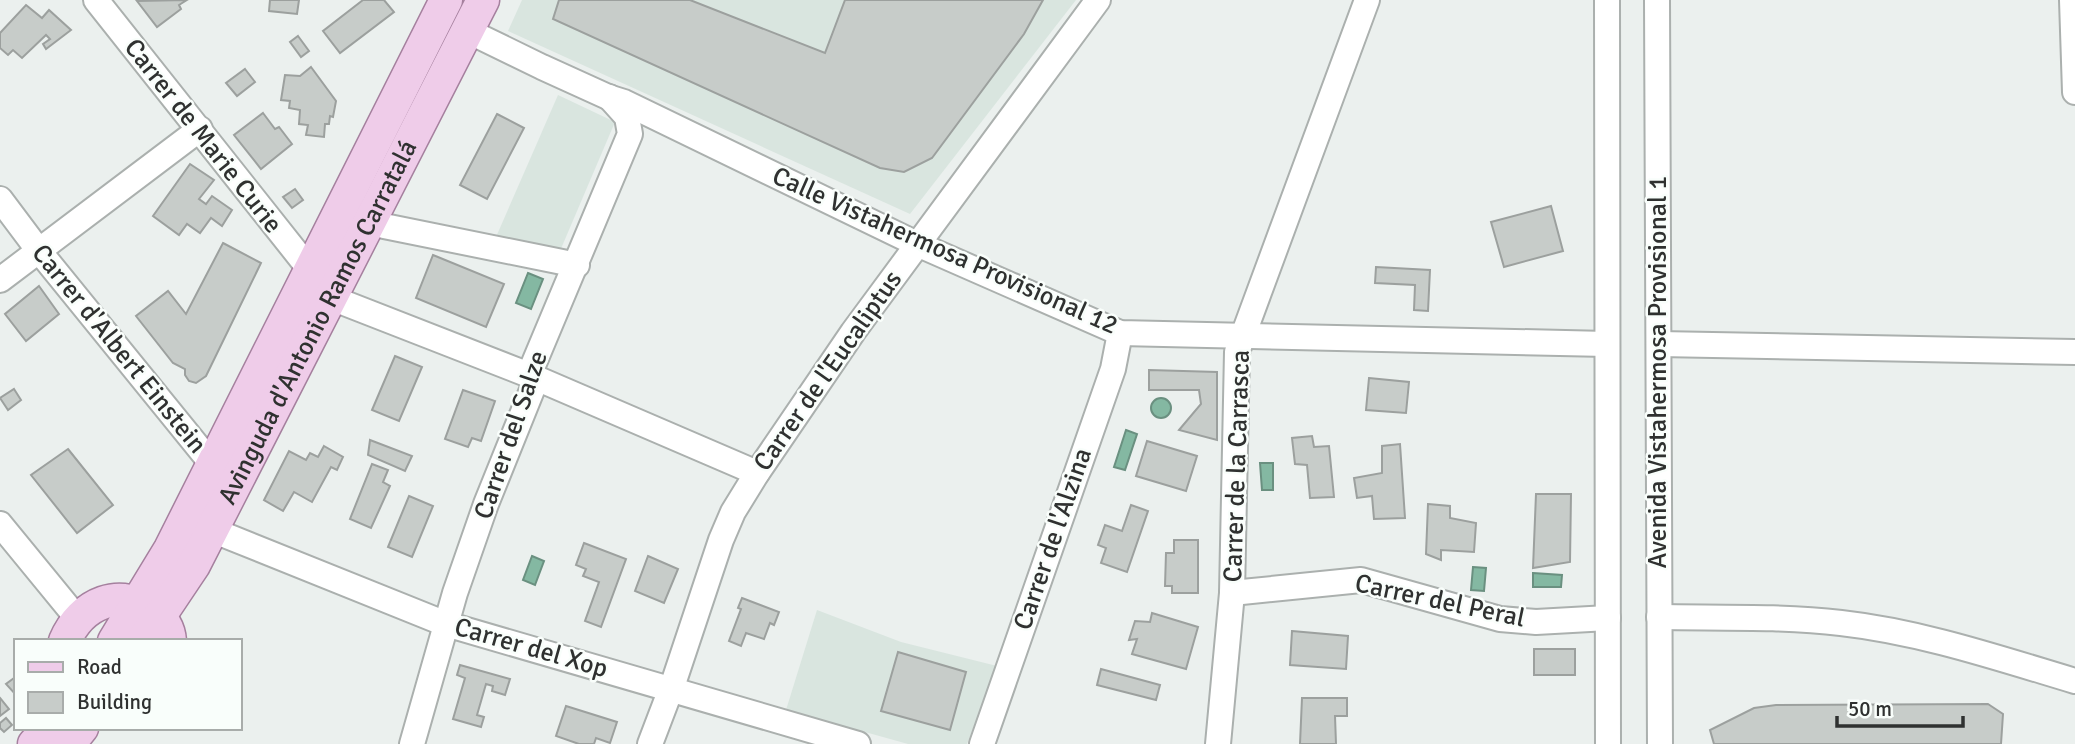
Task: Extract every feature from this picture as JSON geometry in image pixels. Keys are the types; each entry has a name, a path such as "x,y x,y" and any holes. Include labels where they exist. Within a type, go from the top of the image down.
{"main road":[{"name":"Avinguda d'Antonio Ramos Carratalá","path":"153,625 170,549 446,0"},
{"name":"Avinguda d'Antonio Ramos Carratalá","path":"119,639 153,625 194,565 483,0"},
{"path":"71,630 98,604 128,599 153,625"},
{"path":"34,744 47,730"},
{"path":"69,744 80,730"}],"street":[{"name":"Carrer de Marie Curie","path":"96,0 311,271"},
{"name":"Carrer de l'Eucaliptus","path":"650,744 733,512 853,332 1098,0"},
{"name":"Carrer de la Carrasca","path":"1218,744 1231,593 1237,352 1367,0"},
{"name":"Avenida Vistahermosa Provisional 1","path":"1607,0 1608,744"},
{"name":"Avenida Vistahermosa Provisional 1","path":"1657,0 1660,744"},
{"path":"2072,0 2075,92"},
{"name":"Calle Vistahermosa Provisional 12","path":"468,31 624,102 917,244 1120,333 1607,344"},
{"name":"Calle Vistahermosa Provisional 12","path":"608,97 627,117 630,134"},
{"path":"630,134 652,122 670,125"},
{"path":"0,280 200,129"},
{"name":"Carrer del Salze","path":"412,744 446,624 486,504 534,386 529,376 630,134"},
{"name":"Carrer d'Albert Einstein","path":"0,199 212,464"},
{"path":"384,226 577,265"},
{"path":"330,297 529,376 757,473"},
{"name":"Carrer de l'Alzina","path":"982,744 1113,369 1120,333"},
{"path":"1659,344 2075,352"},
{"path":"0,524 71,630"},
{"name":"Carrer del Xop","path":"212,530 446,624 858,744"},
{"name":"Carrer del Peral","path":"1231,593 1361,580 1500,619 1535,622 1608,618"},
{"path":"1659,617 1768,618 1840,623 1906,633 2075,681"}],"shaded area":[{"path":"522,0 1076,0 910,214 508,31"},
{"path":"558,95 615,122 560,251 496,237"},
{"path":"528,273 543,279 531,309 516,303"},
{"path":"1161,398 1168,401 1171,408 1168,415 1161,418 1154,415 1151,408 1154,401"},
{"path":"1126,430 1137,434 1125,470 1114,467"},
{"path":"1260,463 1273,463 1273,490 1262,490"},
{"path":"532,556 544,561 535,585 523,580"},
{"path":"1473,567 1486,568 1484,591 1471,590"},
{"path":"1533,573 1562,575 1561,587 1533,587"},
{"path":"817,610 901,642 997,666 967,744 908,744 786,710"}],"building":[{"path":"187,0 179,5 181,9 157,27 137,1"},
{"path":"270,0 299,0 297,14 269,11"},
{"path":"363,0 384,0 394,12 340,53 323,31"},
{"path":"559,0 690,0 825,53 845,0 1043,0 1024,34 932,158 904,172 880,168 553,19"},
{"path":"26,5 42,18 49,10 71,30 46,49 43,44 50,39 46,35 22,58 13,50 8,55 0,48 0,33"},
{"path":"298,36 309,51 301,57 290,42"},
{"path":"311,67 336,101 333,117 330,116 329,124 325,124 324,137 306,135 308,125 299,124 300,110 289,108 290,101 281,100 285,75 300,76"},
{"path":"245,69 255,82 237,96 226,83"},
{"path":"263,113 275,129 279,127 292,144 261,169 234,135"},
{"path":"497,114 524,128 487,199 460,185"},
{"path":"190,164 214,180 199,199 206,204 212,196 232,210 222,226 211,218 200,233 187,224 179,235 153,216"},
{"path":"295,189 303,200 292,208 283,197"},
{"path":"1551,206 1563,251 1504,267 1491,222"},
{"path":"223,243 261,263 206,376 196,383 189,381 185,369 173,363 136,316 168,291 186,314"},
{"path":"433,255 504,284 486,327 416,298"},
{"path":"1376,267 1430,270 1428,311 1414,310 1415,285 1375,283"},
{"path":"39,286 59,314 26,341 5,314"},
{"path":"395,356 422,367 399,421 372,410"},
{"path":"1149,370 1217,372 1217,440 1179,430 1201,404 1199,390 1149,390"},
{"path":"1369,378 1409,382 1406,413 1366,410"},
{"path":"14,389 21,400 8,410 0,398"},
{"path":"463,390 495,401 481,441 472,438 468,447 445,439"},
{"path":"1312,436 1314,447 1329,446 1334,497 1310,498 1307,465 1295,464 1292,438"},
{"path":"370,440 412,456 405,471 368,455"},
{"path":"1147,441 1197,456 1186,491 1136,476"},
{"path":"1400,444 1405,518 1374,519 1372,496 1357,498 1354,478 1382,473 1382,446"},
{"path":"324,446 343,457 337,470 331,467 312,502 294,492 283,511 264,500 289,451 306,460 310,453 318,457"},
{"path":"68,449 113,505 77,533 31,475"},
{"path":"372,464 388,470 383,482 390,486 371,528 350,519"},
{"path":"1536,494 1571,494 1570,562 1533,568"},
{"path":"409,496 433,506 412,557 388,547"},
{"path":"1428,504 1450,506 1450,518 1476,523 1474,552 1441,550 1441,560 1426,554"},
{"path":"1131,505 1148,511 1127,572 1101,563 1106,548 1098,545 1105,525 1122,531"},
{"path":"1174,540 1198,540 1198,593 1172,593 1172,586 1165,586 1166,553 1174,553"},
{"path":"584,543 626,559 601,627 585,621 599,582 583,576 586,569 576,565"},
{"path":"648,556 678,569 664,603 635,591"},
{"path":"742,598 779,612 774,625 770,623 764,639 746,633 741,646 729,641 741,609 738,608"},
{"path":"1152,613 1198,627 1186,669 1132,654 1137,639 1129,640 1135,621 1150,622"},
{"path":"1292,631 1348,636 1346,669 1290,665"},
{"path":"1534,649 1575,649 1575,675 1534,675"},
{"path":"898,652 966,672 950,730 881,711"},
{"path":"460,665 510,679 505,695 492,691 493,686 486,684 477,715 484,717 481,727 453,719 465,678 457,675"},
{"path":"1101,669 1160,685 1156,700 1097,685"},
{"path":"14,678 14,693 6,684"},
{"path":"0,698 9,709 0,716"},
{"path":"1302,698 1347,698 1347,716 1335,716 1336,744 1300,744"},
{"path":"1988,704 2003,714 2001,744 1714,744 1710,730 1754,708 1776,705"},
{"path":"566,706 617,722 610,743 596,738 594,744 579,744 556,736"},
{"path":"6,718 12,725 4,732 0,723"}]}
